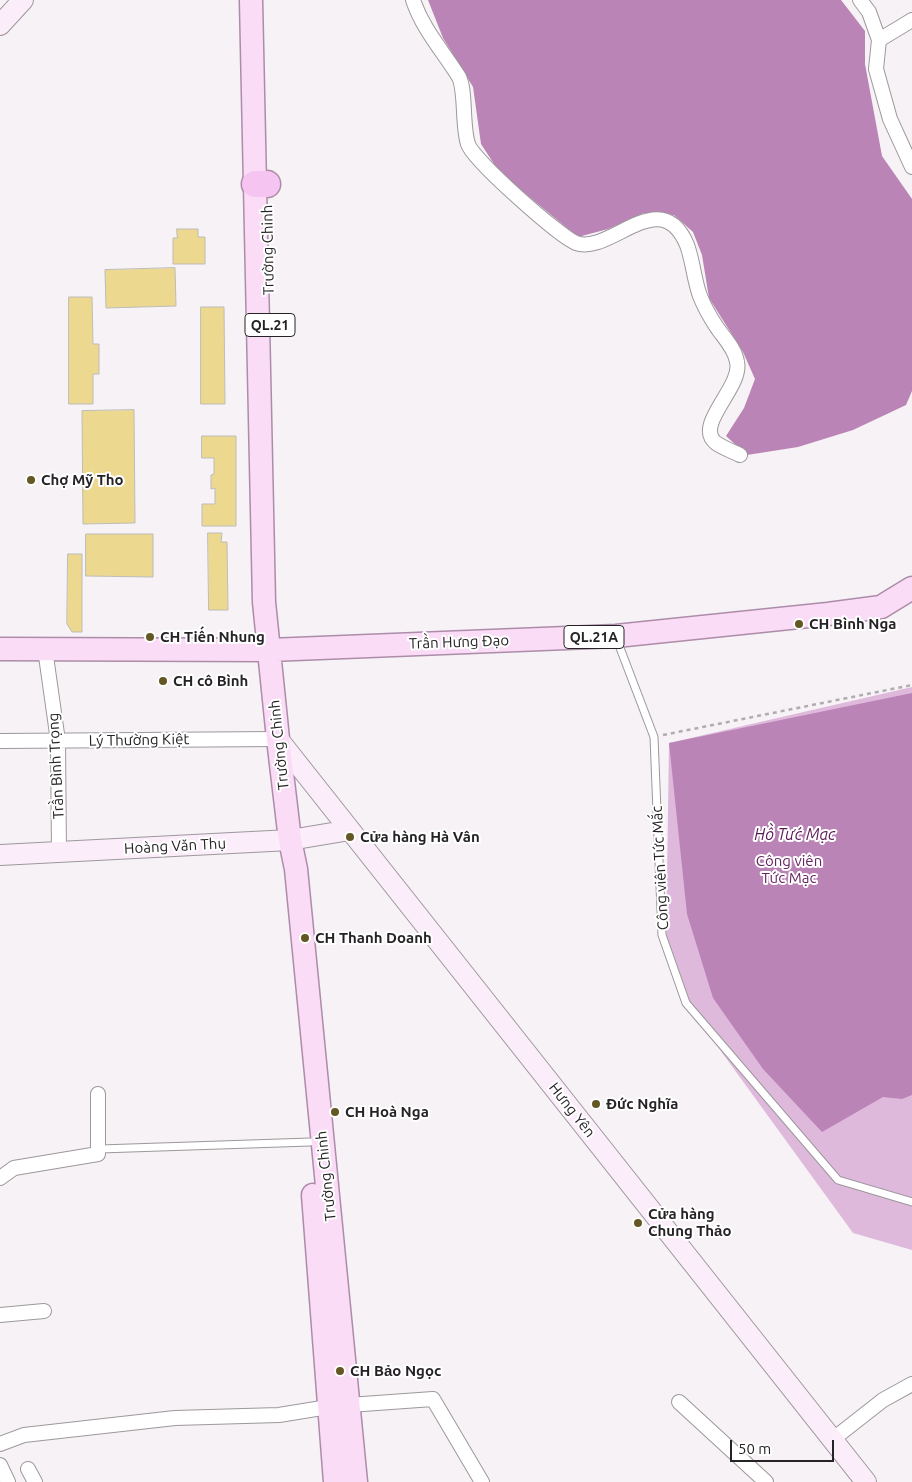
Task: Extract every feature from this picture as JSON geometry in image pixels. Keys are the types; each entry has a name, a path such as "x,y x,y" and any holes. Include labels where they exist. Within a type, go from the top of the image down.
{"main road":[{"name":"Trường Chinh","path":"251,0 261,184 277,605 270,650 278,739 290,840 296,869 338,1406 335,1482"},
{"name":"Trường Chinh","path":"261,184 262,0"},
{"name":"Trần Hưng Đạo","path":"0,649 270,650 616,636 828,614 881,606 912,588"},
{"name":"Trường Chinh","path":"310,1066 310,1142 338,1406 356,1482"}],"street":[{"path":"0,25 23,0"},
{"path":"413,0 419,20 460,79 463,126 468,147 480,162 552,226 576,243 591,245 646,219 663,221 676,227 687,245 700,296 738,362 736,381 711,418 710,431 715,442 740,455"},
{"path":"860,0 869,12 879,40 876,69 890,119 912,167"},
{"path":"879,40 912,20"},
{"name":"Trần Bình Trọng","path":"45,649 58,741 59,852"},
{"name":"Lý Thường Kiệt","path":"0,741 278,739"},
{"name":"Hưng Yên","path":"278,739 866,1482"},
{"name":"Hoàng Văn Thụ","path":"0,855 290,840 350,830"},
{"path":"0,1178 14,1168 98,1154 100,1149 98,1094"},
{"path":"0,1314 44,1311"},
{"path":"832,1440 883,1400 912,1384"},
{"path":"0,1444 24,1435 175,1418 279,1415 338,1406 433,1399 482,1482"},
{"path":"679,1402 766,1482"},
{"path":"0,1465 8,1482"},
{"path":"28,1469 35,1482"}],"lane":[{"name":"Công viên Tức Mắc","path":"616,636 654,737 662,936 686,1003 838,1180 912,1202"},
{"path":"100,1149 310,1142"}],"path":[{"path":"654,737 912,685"}],"green space":[{"name":"Hồ Tức Mạc","path":"912,687 912,1250 853,1233 686,1003 666,945 669,743"}],"water":[{"path":"428,0 841,0 865,31 865,64 882,156 912,199 912,391 906,405 853,430 798,447 747,455 726,436 744,408 755,379 743,352 709,298 702,255 693,232 674,215 644,213 608,229 578,237 500,173 481,144 473,87 443,38"},
{"name":"Hồ Tức Mạc","path":"912,693 912,1095 902,1099 883,1097 822,1132 763,1069 713,998 687,914 669,743"}],"building":[{"path":"177,229 198,229 198,237 205,237 205,264 173,264 173,238 177,238"},
{"path":"175,268 176,306 106,308 105,270"},
{"path":"69,297 92,297 93,344 99,344 99,374 93,374 93,404 69,404"},
{"path":"201,307 224,307 225,404 201,404"},
{"path":"134,410 135,523 83,524 82,411"},
{"path":"202,436 236,436 236,526 202,526 202,504 215,504 215,488 211,489 211,475 214,474 214,458 202,458"},
{"path":"208,533 222,533 221,542 227,542 228,610 209,610"},
{"path":"86,534 153,534 153,577 86,576"},
{"path":"68,554 82,554 82,632 72,632 67,624"}],"place":[{"name":"Chợ Mỹ Tho","path":"31,480"},
{"name":"CH Bình Nga","path":"799,624"},
{"name":"CH Tiến Nhung","path":"150,637"},
{"name":"CH cô Bình","path":"163,681"},
{"name":"Cửa hàng Hà Vân","path":"350,837"},
{"name":"CH Thanh Doanh","path":"305,938"},
{"name":"Đức Nghĩa","path":"596,1104"},
{"name":"CH Hoà Nga","path":"335,1112"},
{"name":"Cửa hàng Chung Thảo","path":"638,1223"},
{"name":"CH Bảo Ngọc","path":"340,1371"}],"park label":[{"name":"Công viên Tức Mạc","path":"789,870"}]}
